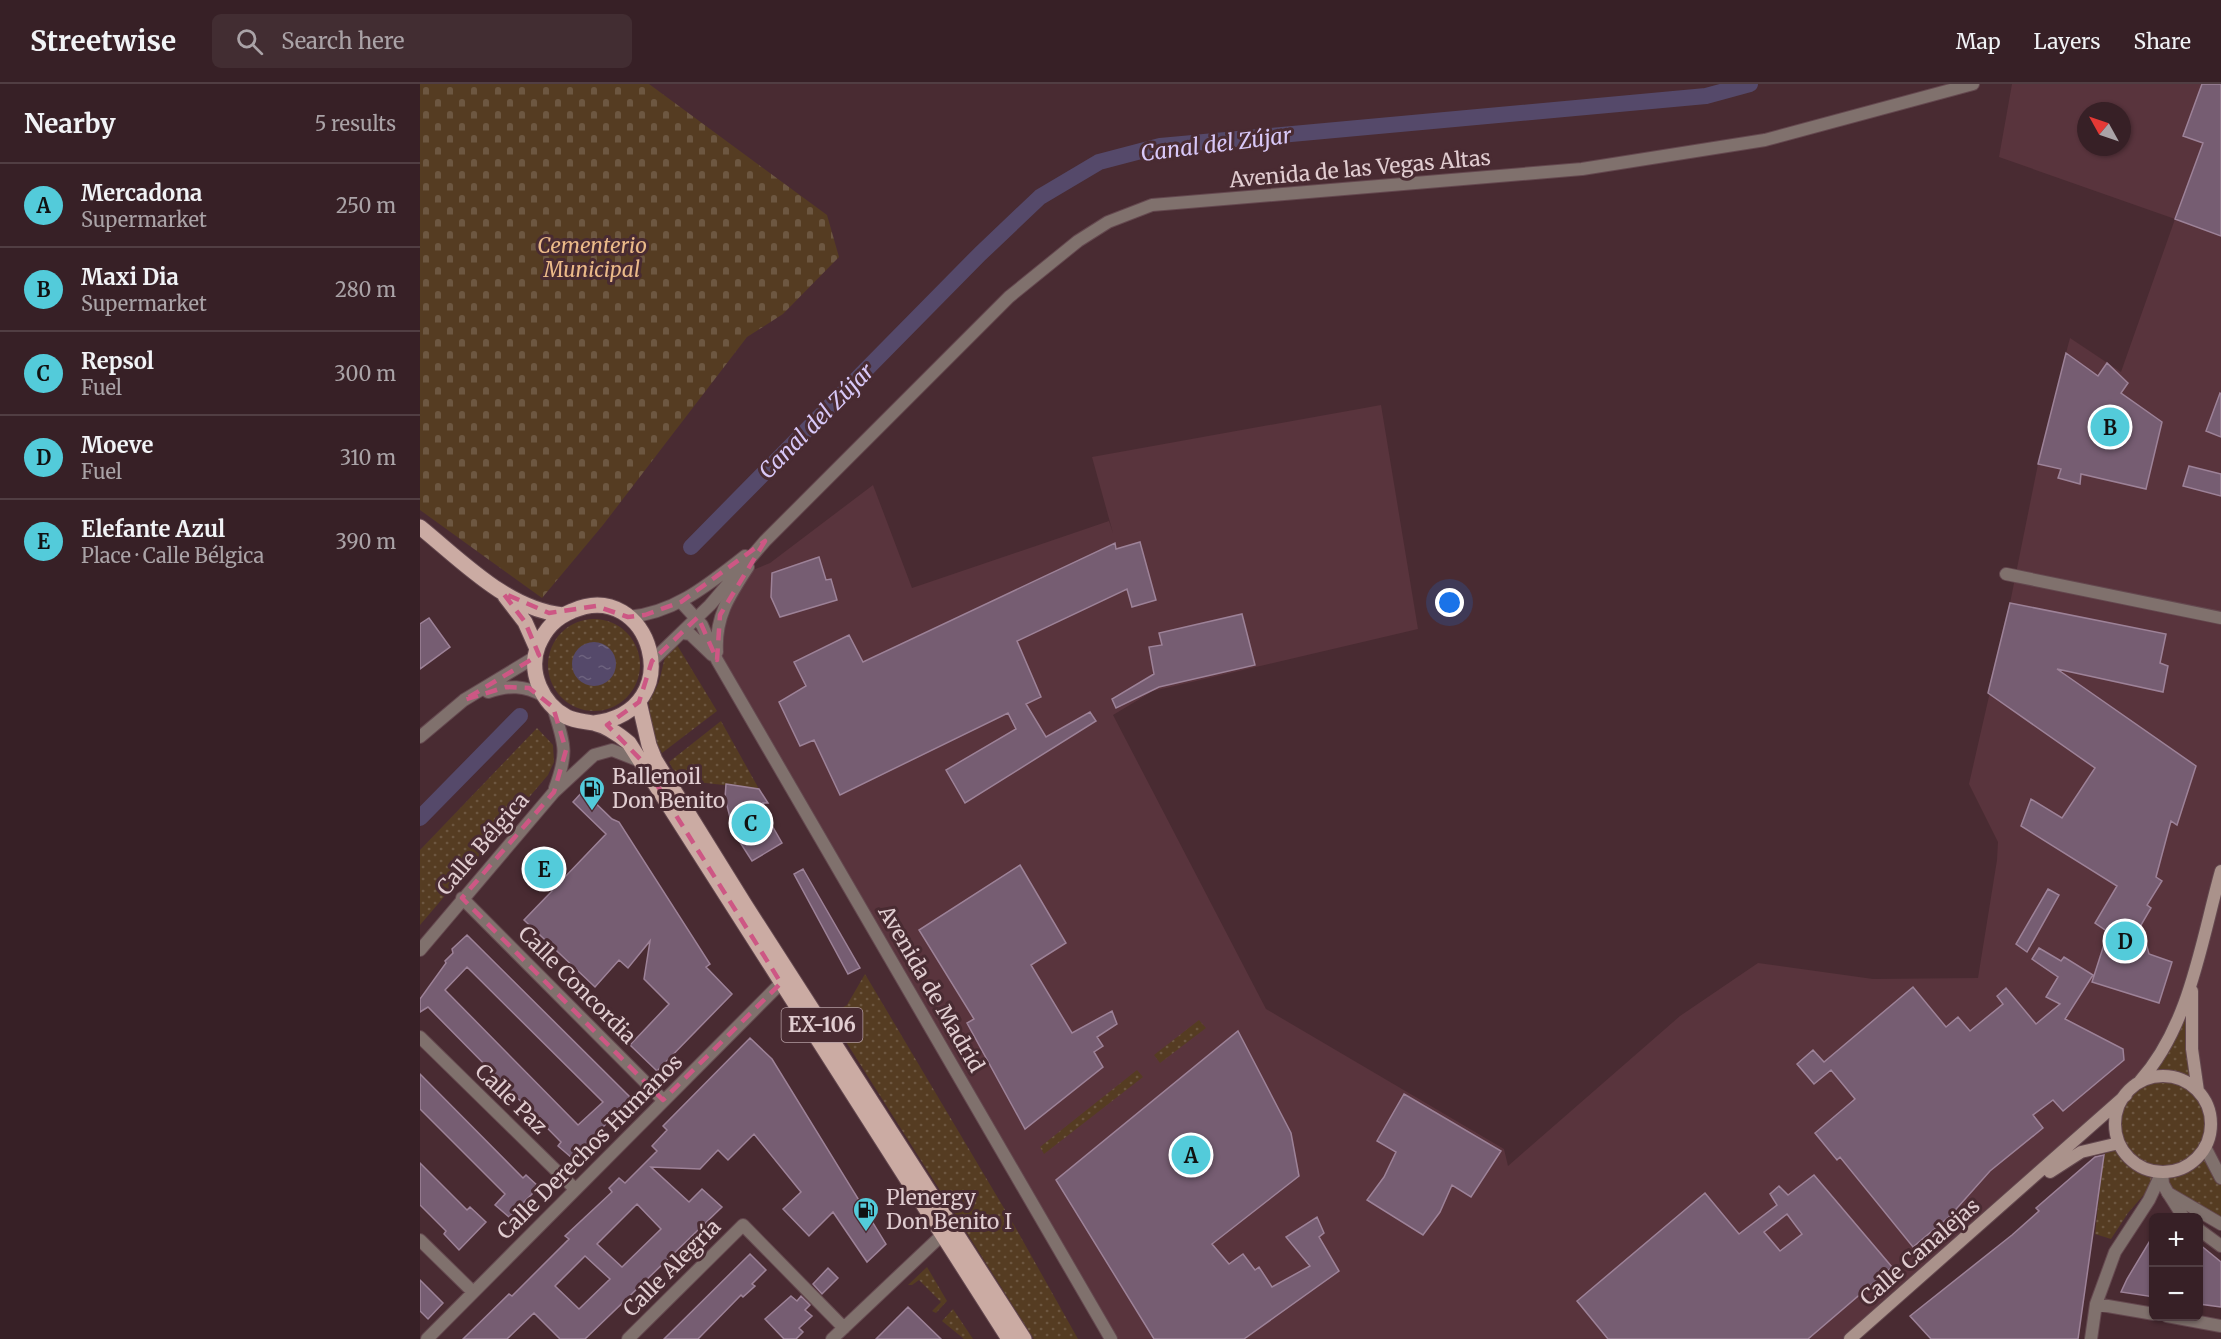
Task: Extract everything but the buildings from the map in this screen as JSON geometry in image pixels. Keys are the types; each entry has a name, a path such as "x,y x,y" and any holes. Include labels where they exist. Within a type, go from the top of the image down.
{"main road":[{"path":"420,527 503,593 525,622 536,653 537,678 548,701"},
{"path":"503,593 549,613 563,615"},
{"path":"536,653 551,624 563,615 579,608 596,606 613,609 628,617 646,636 652,662 649,683 639,702 619,718 594,723"},
{"name":"EX-106","path":"548,701 579,722 594,723 614,731 629,743 1009,1339"},
{"name":"EX-106","path":"639,702 649,745 677,796 1023,1339"},
{"path":"2137,1084 2162,1076 2175,1078 2198,1091 2205,1101 2211,1124 2205,1147 2187,1166 2162,1172 2136,1164 2119,1143 2116,1118 2126,1095 2163,1053 2192,981 2221,871"},
{"path":"2192,981 2192,1049 2198,1091"},
{"name":"Calle Canalejas","path":"1850,1339 2126,1095"},
{"name":"Calle Canalejas","path":"2016,1194 2081,1152 2119,1143"}],"street":[{"name":"Avenida de las Vegas Altas","path":"765,541 1009,297 1078,241 1108,222 1152,205 1582,169 1765,140 1973,84"},
{"path":"628,617 645,615 681,602 765,541"},
{"path":"652,662 697,619 765,541"},
{"path":"717,660 716,635 727,598 765,541"},
{"path":"2006,574 2221,618"},
{"path":"681,602 697,619 717,660"},
{"path":"683,633 697,640 717,660"},
{"path":"420,737 464,700 536,653"},
{"name":"Avenida de Madrid","path":"717,660 1111,1339"},
{"path":"464,700 499,689 518,686 529,688 548,701 566,750 565,762 554,792"},
{"path":"554,792 594,756 603,751 620,751 642,761"},
{"name":"Calle Bélgica","path":"420,950 554,792"},
{"name":"Calle Concordia","path":"462,898 663,1100"},
{"name":"Calle Derechos Humanos","path":"427,1339 781,982"},
{"name":"Calle Paz","path":"420,1037 575,1189"},
{"path":"2205,1147 2221,1178"},
{"path":"2162,1172 2168,1193 2181,1213"},
{"path":"2091,1339 2096,1304 2115,1252 2150,1200 2162,1172"},
{"path":"2168,1193 2221,1224"},
{"name":"Calle Alegría","path":"628,1339 743,1225 843,1328"},
{"path":"2203,1232 2221,1246"},
{"path":"832,1339 942,1235"},
{"path":"420,1240 473,1292"},
{"path":"2096,1304 2149,1313"},
{"path":"2190,1321 2221,1326"}],"highlighted area":[{"path":"765,541 720,615 717,660 698,617 652,661 639,702 607,725 642,761 781,983 663,1100 462,898 554,792 566,750 553,707 529,688 506,687 464,700 539,655 525,622 503,593 549,613 596,606 628,617 645,615 681,602"}],"shaded area":[{"path":"2012,84 2221,84 2221,1178 2205,1147 2210,1112 2198,1091 2137,1084 1850,1339 1111,1339 717,660 716,635 743,574 770,563 873,485 912,588 1109,521 1113,533 1092,457 1381,405 1418,629 1153,691 1113,715 1266,1009 1504,1149 1508,1166 1680,1016 1758,963 1873,979 1978,978 1998,842 1969,784 2008,613 2038,464 2066,353 2070,338 2121,372 2175,219 1999,157"}],"green space":[{"name":"Cementerio Municipal","path":"420,84 649,84 827,215 839,257 783,314 747,337 603,525 542,598 420,510"},
{"path":"594,619 612,622 627,632 637,647 640,665 637,683 627,698 612,708 594,711 576,708 561,698 551,683 548,665 551,647 561,632 576,622"},
{"path":"677,645 717,711 662,753 652,734 649,702 659,682 665,657"},
{"path":"721,721 759,789 688,781 674,771 669,762"},
{"path":"537,728 553,745 554,762 548,775 420,925 420,850"},
{"path":"865,974 1014,1225 1078,1339 1034,1339 829,1015 847,1005"},
{"path":"2192,981 2198,1091 2205,1101 2211,1124 2205,1147 2221,1178 2221,1224 2167,1192 2148,1190 2128,1213 2111,1239 2095,1234 2103,1159 2109,1144 2119,1143 2116,1118 2119,1106 2126,1095 2153,1067"},
{"path":"1199,1020 1206,1028 1160,1063 1154,1055"},
{"path":"1137,1070 1143,1077 1044,1154 1040,1147"},
{"path":"927,1267 947,1301 936,1313 932,1311 941,1302 919,1280 908,1285"},
{"path":"953,1309 973,1339 964,1339 942,1321"}],"water":[{"path":"594,642 610,648 616,664 610,680 594,686 578,680 572,664 578,648"}],"waterway":[{"name":"Canal del Zújar","path":"691,547 980,254 1040,197 1099,162 1160,146 1706,96 1750,84"},
{"name":"Canal del Zújar","path":"420,818 520,716"}],"place":[{"name":"Maxi Dia","path":"2110,427"},
{"name":"Ballenoil Don Benito","path":"592,812"},
{"name":"Repsol","path":"751,823"},
{"name":"Elefante Azul","path":"544,869"},
{"name":"Moeve","path":"2125,941"},
{"name":"Mercadona","path":"1191,1155"},
{"name":"Plenergy Don Benito I","path":"866,1233"}]}
